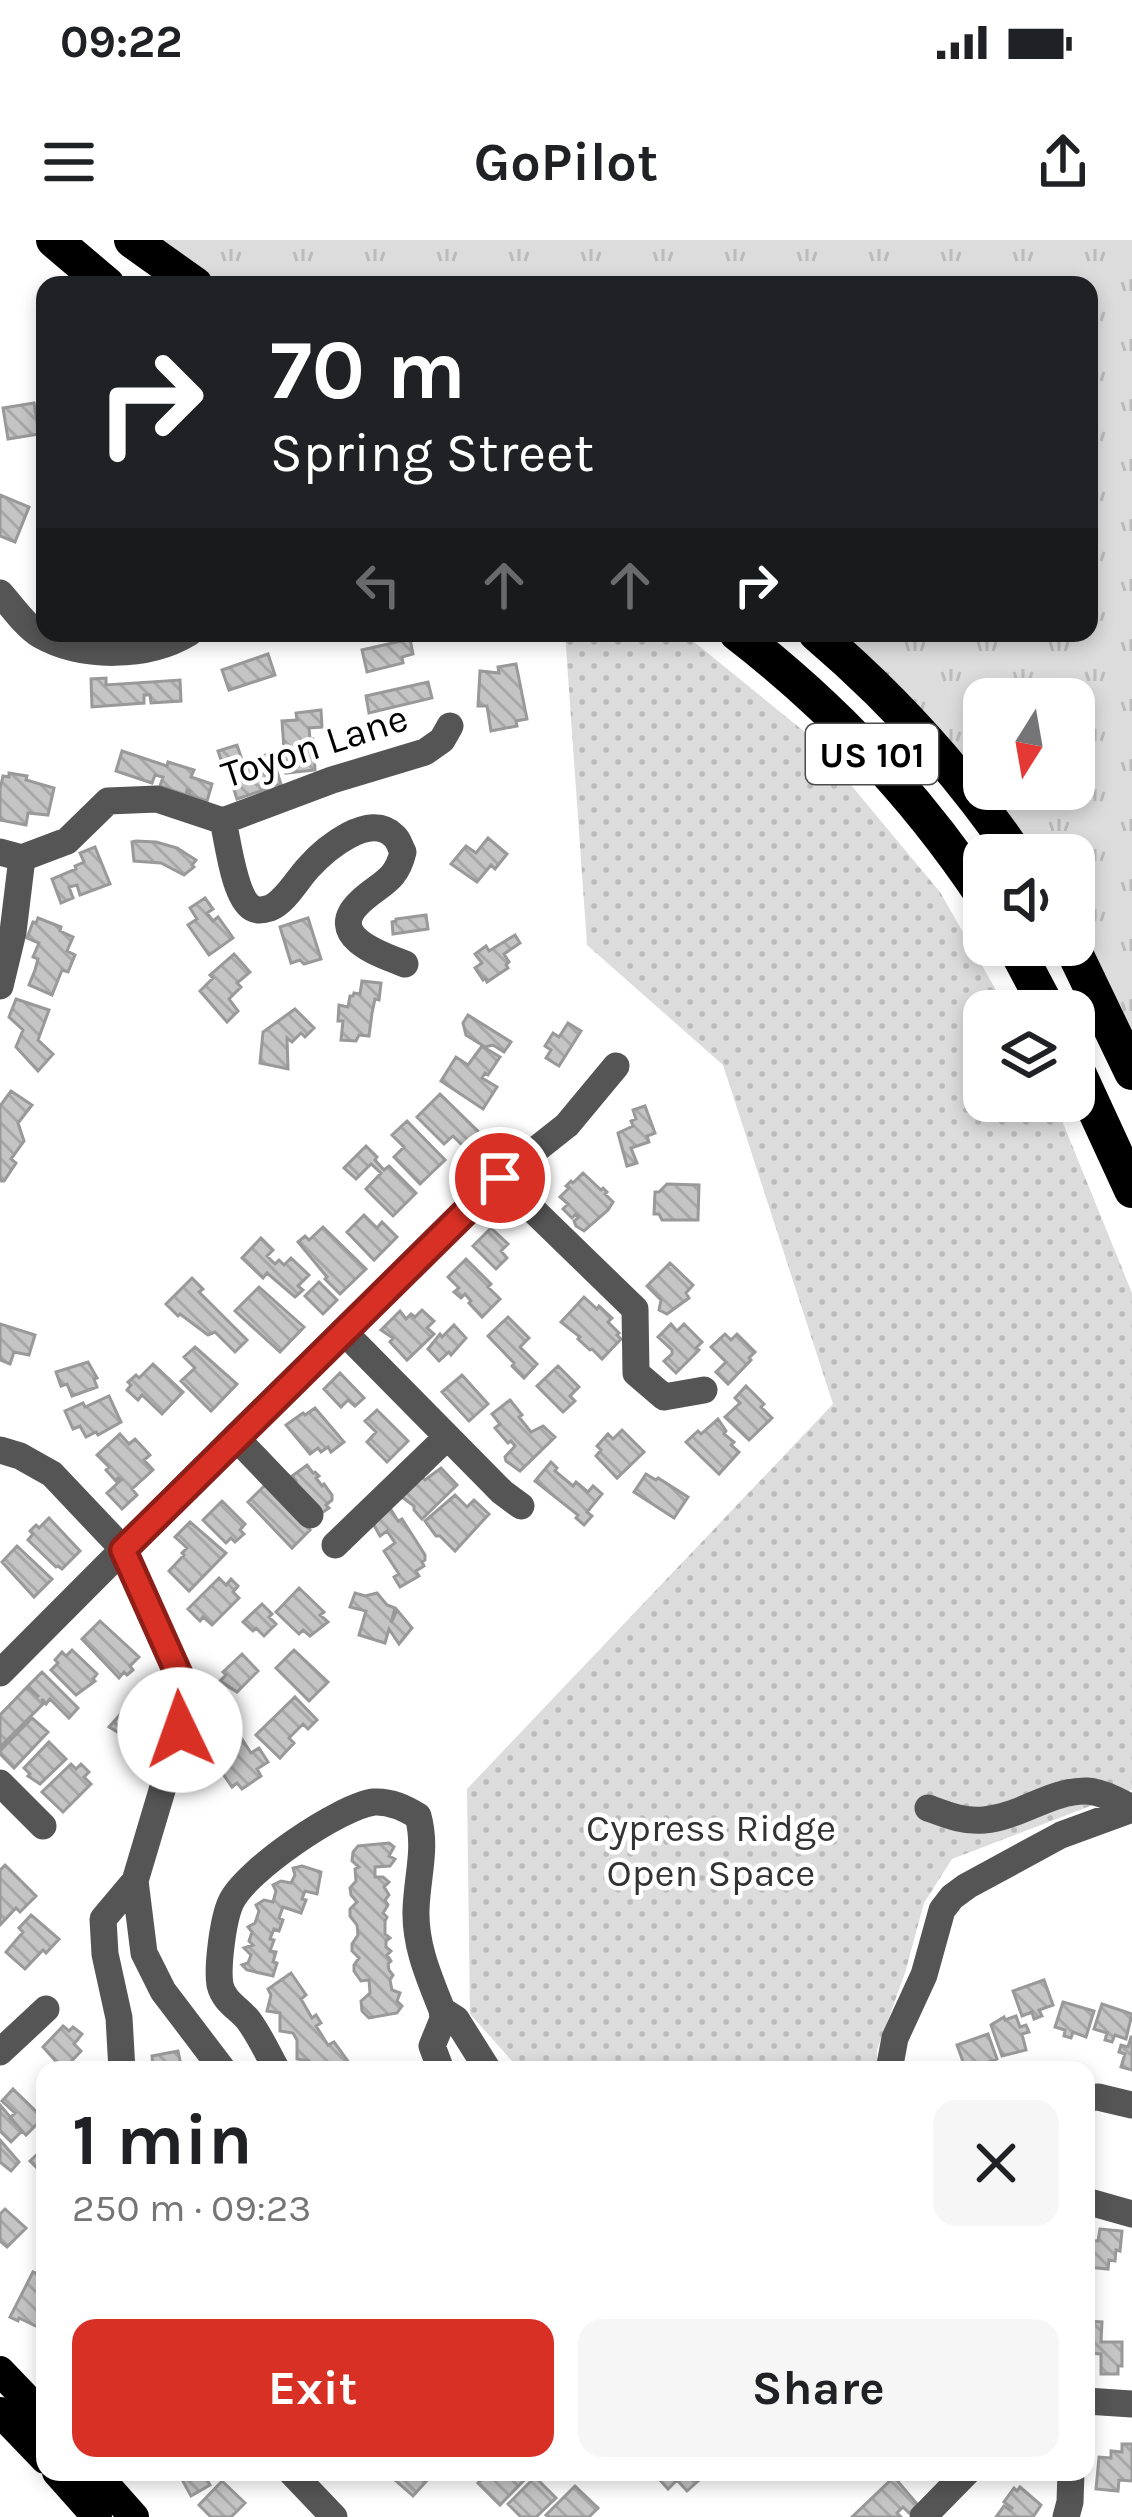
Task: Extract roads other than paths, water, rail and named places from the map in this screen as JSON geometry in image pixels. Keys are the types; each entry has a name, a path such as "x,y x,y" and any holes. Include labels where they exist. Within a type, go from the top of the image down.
{"highway":[{"path":"54,240 96,276"},
{"path":"132,240 182,276"},
{"name":"US 101","path":"748,642 811,694 885,768 963,867"},
{"name":"US 101","path":"826,642 929,744 1001,834"},
{"path":"1081,966 1132,1072"},
{"path":"1095,1110 1132,1190"}],"main road":[{"path":"0,2371 36,2409"},
{"path":"0,2412 36,2450"},
{"path":"65,2481 97,2517"},
{"path":"102,2481 134,2517"}],"street":[{"path":"0,593 36,633"},
{"path":"58,642 80,650 116,653 175,642"},
{"name":"Toyon Lane","path":"11,855 67,841 108,801 157,799 223,821 425,752 442,740 449,726"},
{"path":"223,821 238,887 250,907 258,910 278,902 312,863 355,831 381,828 395,836 403,852 399,868 356,905 350,920 354,939 365,948 406,964"},
{"path":"0,986 13,932 11,855"},
{"path":"0,1673 500,1178 567,1125 616,1066"},
{"path":"500,1178 635,1309 636,1373 664,1397 704,1390"},
{"path":"343,1331 521,1506"},
{"path":"235,1437 310,1515"},
{"path":"335,1545 448,1437"},
{"path":"0,1450 52,1474 123,1550 179,1675 180,1730 134,1881 103,1918 121,2061"},
{"path":"0,1784 43,1826"},
{"path":"928,1808 963,1820 984,1820 1084,1791 1104,1794 1132,1808"},
{"path":"273,2061 220,1986 225,1918 232,1898 299,1838 334,1816 374,1802 400,1805 418,1816 425,1839 416,1913 419,1951 442,2010 432,2045 438,2061"},
{"path":"891,2061 895,2038 924,1975 942,1910 952,1897 1061,1835 1132,1808"},
{"path":"134,1881 144,1953 163,1991 216,2061"},
{"path":"0,2052 46,2009"},
{"path":"442,2010 455,2019 482,2061"},
{"path":"1095,2098 1132,2105"},
{"path":"1095,2203 1132,2214"},
{"path":"1095,2402 1132,2404"},
{"path":"300,2481 334,2517"},
{"path":"923,2517 958,2481"},
{"path":"1066,2517 1071,2481"}],"park label":[{"name":"Cypress Ridge Open Space","path":"711,1850"}]}
